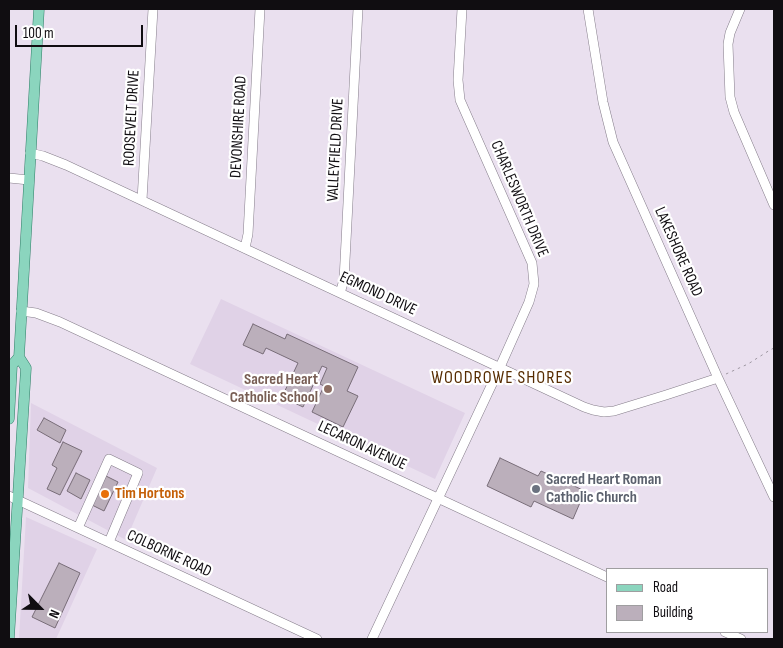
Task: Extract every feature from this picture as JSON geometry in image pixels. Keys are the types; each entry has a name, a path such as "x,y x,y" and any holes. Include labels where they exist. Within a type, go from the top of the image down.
{"main road":[{"path":"9,638 13,498 26,368 19,357 39,9"},
{"path":"9,419 12,365 14,360 19,357"}],"street":[{"name":"ROOSEVELT DRIVE","path":"142,200 153,9"},
{"name":"DEVONSHIRE ROAD","path":"245,248 248,234 260,9"},
{"name":"VALLEYFIELD DRIVE","path":"340,293 344,280 358,9"},
{"name":"CHARLESWORTH DRIVE","path":"372,639 500,367 529,302 534,284 532,263 460,100 458,80 462,9"},
{"name":"LAKESHORE ROAD","path":"588,9 603,102 613,142 718,378 774,497"},
{"path":"740,9 730,33 728,44 730,97 734,112 774,205"},
{"name":"EGMOND DRIVE","path":"30,154 43,156 66,165 584,407 604,412 614,411 718,378"},
{"path":"9,178 28,180"},
{"name":"LECARON AVENUE","path":"21,312 32,312 54,319 606,576"},
{"path":"78,528 107,462 138,473 109,542"},
{"name":"COLBORNE ROAD","path":"13,498 317,639"},
{"path":"726,633 740,639"}],"path":[{"path":"718,378 748,364 774,348"}],"shaded area":[{"name":"Sacred Heart Catholic School","path":"221,299 465,413 435,479 190,364"},
{"path":"31,403 157,468 126,540 28,488"},
{"path":"26,517 97,549 56,639 19,639"}],"building":[{"path":"253,324 285,339 287,334 358,367 347,391 358,396 343,427 312,412 324,386 320,384 327,368 322,366 303,407 282,397 298,363 266,348 263,354 243,345"},
{"path":"44,418 66,430 60,443 37,430"},
{"path":"63,442 82,451 60,495 47,489 57,468 52,465"},
{"name":"Sacred Heart Roman Catholic Church","path":"500,458 538,476 541,471 585,491 573,519 534,501 531,507 487,486"},
{"path":"76,473 90,480 81,499 67,491"},
{"name":"Tim Hortons","path":"106,476 118,482 104,511 92,505"},
{"path":"59,563 80,573 55,628 32,617"}],"place":[{"name":"Sacred Heart Catholic School","path":"328,389"},
{"name":"Sacred Heart Roman Catholic Church","path":"536,489"},
{"name":"Tim Hortons","path":"105,494"}],"district":[{"name":"WOODROWE SHORES","path":"502,378"}]}
